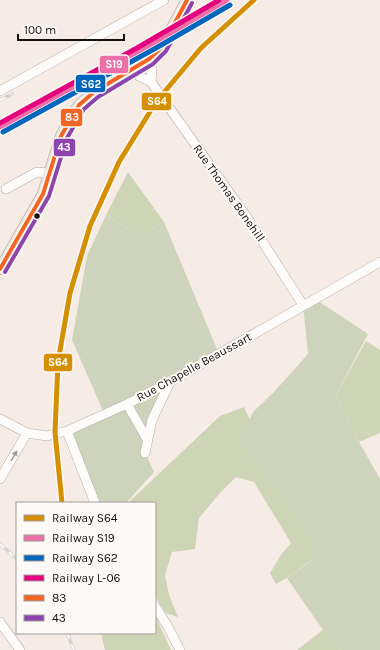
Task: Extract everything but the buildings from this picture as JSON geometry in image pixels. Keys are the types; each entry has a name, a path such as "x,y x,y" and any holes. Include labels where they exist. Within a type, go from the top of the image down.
{"main road":[{"path":"0,268 43,194 61,136 79,105 94,92 149,60 162,46 187,0"}],"street":[{"path":"0,91 164,0"},
{"path":"149,60 152,68 151,82"},
{"name":"Rue Thomas Bonehill","path":"134,69 139,76 151,82 169,107 246,216 303,305"},
{"path":"6,189 37,172 50,173"},
{"name":"Rue Chapelle Beaussart","path":"0,418 27,433 47,436 67,431 127,404 170,382 380,262"},
{"path":"144,453 152,420 170,382"},
{"path":"127,404 147,439"},
{"path":"67,431 95,502"},
{"path":"0,479 27,433"},
{"path":"156,608 180,650"},
{"path":"0,622 20,650"}],"green space":[{"path":"128,172 164,222 139,236 106,215"},
{"path":"106,215 139,236 164,222 219,354 162,386 145,453 154,472 127,502 96,502 67,431 104,413 72,340 87,256"},
{"path":"315,299 368,334 336,395 359,442 380,479 380,650 340,650 323,630 287,578 314,559 238,442 254,411 274,392 308,354 303,305"},
{"path":"366,341 380,350 380,433 359,442 336,395"},
{"path":"244,407 250,420 238,442 285,499 313,545 314,559 276,584 270,573 281,555 291,543 254,482 236,477 199,518 195,549 172,552 165,575 169,595 178,617 166,613 156,598 156,502 129,502 220,416"},
{"path":"156,617 171,650 105,650 101,634 156,634"},
{"path":"323,630 340,650 297,650"}],"railway":[{"path":"0,100 12,94"},
{"path":"0,544 16,558"},
{"path":"67,634 74,650"}],"rail line":[{"name":"L-06","path":"0,123 137,48 219,0"},
{"name":"S19","path":"0,127 153,43 227,0"},
{"name":"S64","path":"62,502 55,432 58,362 70,293 90,226 119,162 156,102 201,48 254,0"},
{"name":"S62","path":"3,132 156,48 230,5"}],"transit line":[{"name":"83","path":"0,269 43,194 61,136 79,105 94,92 149,59 162,47 187,0"},
{"name":"43","path":"5,272 49,196 67,138 84,109 98,97 153,64 166,51 192,3"}]}
